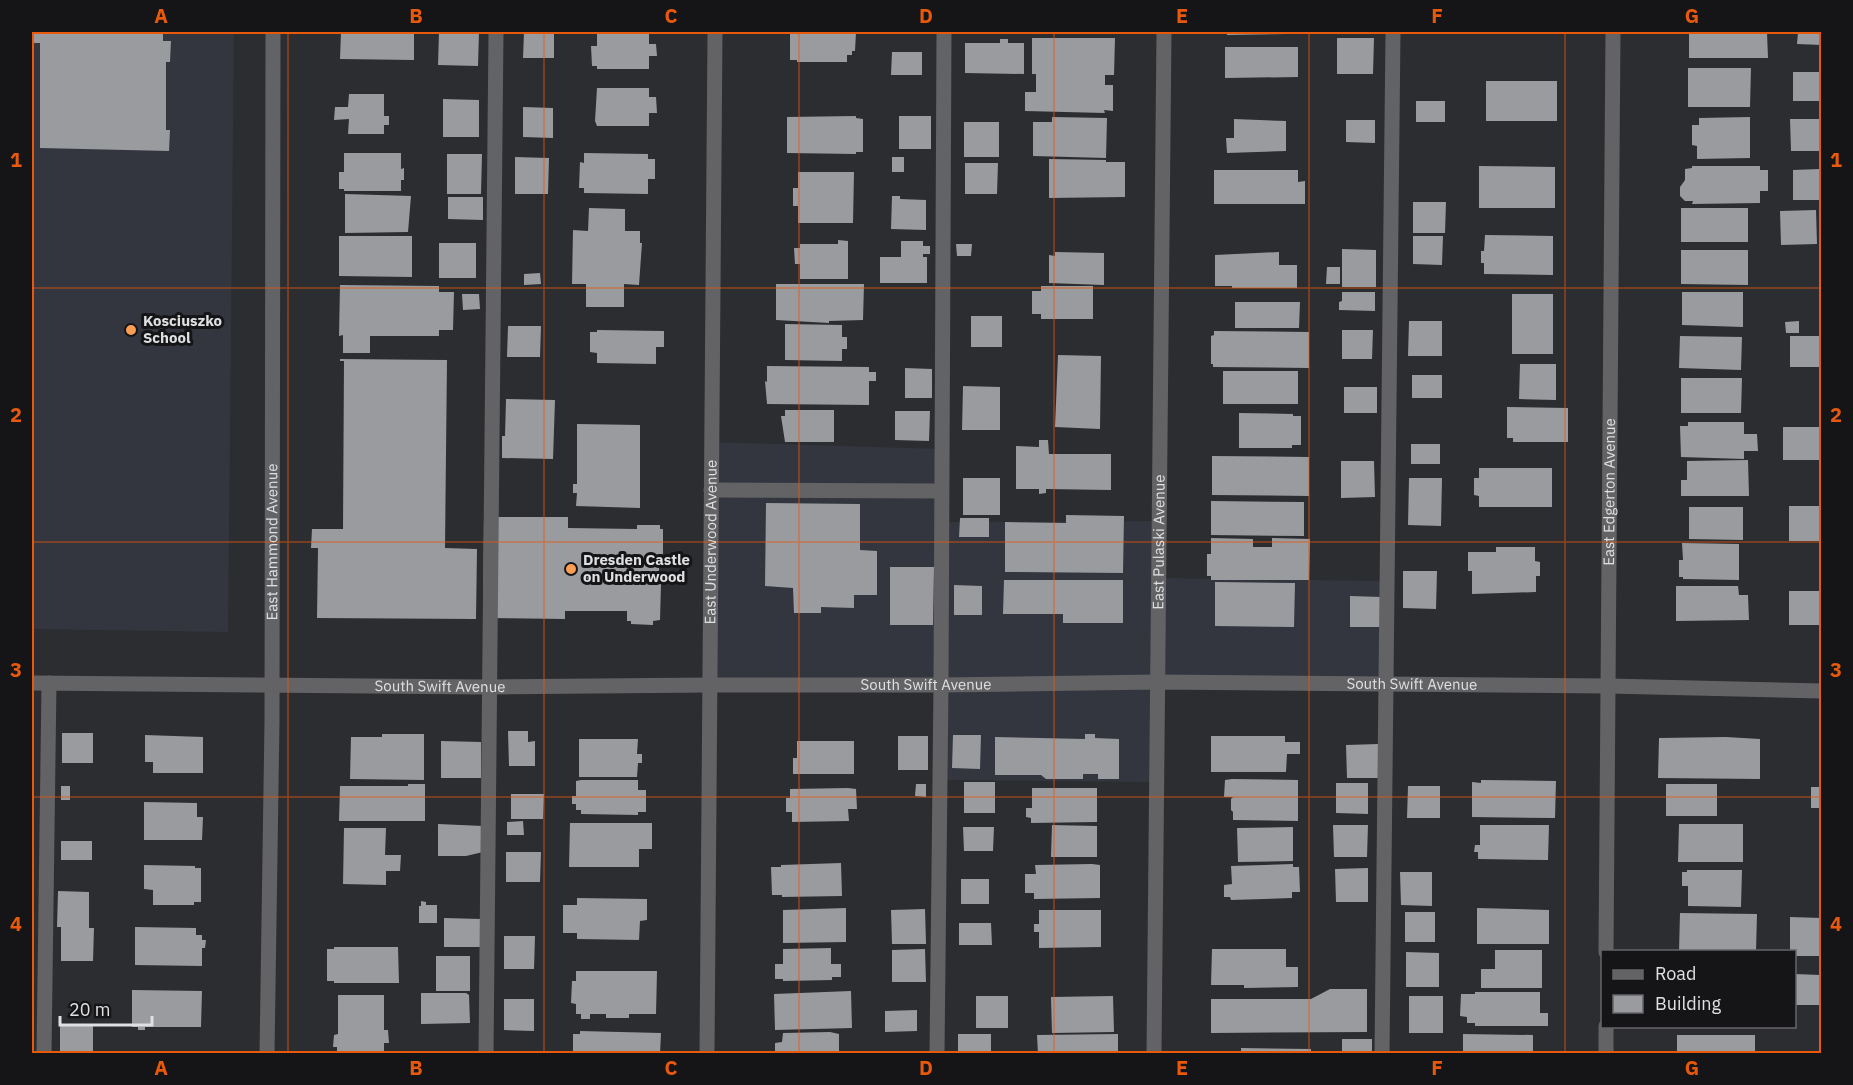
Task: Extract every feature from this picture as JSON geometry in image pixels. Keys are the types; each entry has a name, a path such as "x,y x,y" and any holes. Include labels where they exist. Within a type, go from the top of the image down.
{"street":[{"name":"East Hammond Avenue","path":"267,1053 272,685 273,32"},
{"path":"486,1053 496,32"},
{"name":"East Underwood Avenue","path":"707,1053 715,32"},
{"path":"937,1053 944,32"},
{"name":"East Pulaski Avenue","path":"1154,1053 1164,32"},
{"path":"1382,1053 1393,32"},
{"name":"East Edgerton Avenue","path":"1606,950 1613,32"},
{"path":"711,490 942,491"},
{"name":"South Swift Avenue","path":"32,683 488,687 1157,682 1608,686 1821,691"},
{"path":"44,1053 49,683"},
{"path":"1605,1053 1606,1028"}],"shaded area":[{"name":"Kosciuszko School","path":"32,32 234,32 228,632 32,629"},
{"path":"711,442 942,449 942,522 1159,521 1159,578 1388,581 1386,684 1157,682 1156,782 940,780 941,686 711,685"}],"building":[{"path":"32,32 163,32 163,41 171,41 170,62 166,62 166,130 170,130 169,151 40,148 40,43 32,43"},
{"path":"341,32 414,34 414,60 340,59"},
{"path":"439,32 479,32 478,66 438,65"},
{"path":"524,32 554,32 554,58 523,58"},
{"path":"597,32 649,32 649,44 656,44 657,56 649,56 649,69 597,69 597,66 592,66 591,46 597,46"},
{"path":"790,32 856,32 855,51 852,51 852,55 847,55 847,62 790,60"},
{"path":"1227,32 1287,32 1287,34 1227,35"},
{"path":"1689,32 1767,32 1768,58 1689,58"},
{"path":"1798,32 1822,32 1822,45 1797,44"},
{"path":"1032,38 1115,38 1114,75 1105,75 1105,85 1113,85 1113,111 1104,110 1105,113 1025,111 1025,92 1036,92 1036,74 1032,74"},
{"path":"1337,38 1374,38 1373,74 1337,74"},
{"path":"1000,39 1008,39 1008,43 1024,43 1024,74 965,73 965,43 1000,43"},
{"path":"1225,47 1298,47 1298,77 1225,78"},
{"path":"892,52 922,52 922,75 891,75"},
{"path":"1688,68 1751,68 1750,107 1688,107"},
{"path":"1793,72 1822,72 1821,101 1793,101"},
{"path":"1486,81 1557,81 1557,121 1486,121"},
{"path":"597,88 649,88 649,97 656,97 657,113 649,113 649,126 597,126 595,121"},
{"path":"349,94 384,94 384,116 389,116 389,125 384,125 384,134 348,134 349,119 334,120 335,107 348,107"},
{"path":"443,99 479,100 479,137 443,137"},
{"path":"1416,101 1445,101 1445,122 1416,122"},
{"path":"523,107 553,108 553,138 523,137"},
{"path":"856,116 856,118 863,119 863,152 856,152 856,154 787,153 787,117"},
{"path":"899,116 931,116 931,149 899,149"},
{"path":"1052,117 1107,118 1106,158 1033,156 1033,122 1052,122"},
{"path":"1750,117 1750,158 1697,159 1697,146 1692,145 1692,125 1699,125 1699,118"},
{"path":"1234,119 1286,121 1286,151 1227,153 1226,138 1234,138"},
{"path":"1790,119 1822,119 1822,151 1791,151"},
{"path":"1346,120 1375,120 1375,143 1346,142"},
{"path":"964,122 999,122 999,157 964,157"},
{"path":"344,153 401,153 404,180 401,180 401,191 344,191 344,189 339,189 339,172 344,172"},
{"path":"584,153 648,154 648,159 655,159 655,179 648,179 648,194 584,193 584,188 579,188 580,162 584,163"},
{"path":"447,154 482,154 481,194 447,194"},
{"path":"515,157 549,158 548,194 515,194"},
{"path":"892,157 904,157 904,172 892,172"},
{"path":"1049,159 1125,162 1125,197 1049,198"},
{"path":"965,163 998,163 997,194 965,194"},
{"path":"1479,166 1555,167 1555,208 1479,208"},
{"path":"1692,166 1760,166 1760,170 1768,170 1768,191 1760,191 1760,203 1692,204 1693,201 1685,201 1680,196 1680,187 1685,180 1685,169 1692,168"},
{"path":"1820,169 1821,200 1793,200 1793,170"},
{"path":"1214,170 1298,170 1298,182 1305,181 1305,204 1214,204"},
{"path":"798,172 854,172 853,223 798,223 798,206 793,206 793,188 798,188"},
{"path":"345,194 411,196 408,232 345,233"},
{"path":"892,196 900,196 900,199 926,200 926,230 891,229"},
{"path":"448,197 483,197 483,220 448,219"},
{"path":"1413,202 1446,202 1445,233 1413,233"},
{"path":"589,208 625,209 625,231 640,231 640,243 642,243 639,285 624,284 624,307 586,307 586,284 572,284 573,230 588,231"},
{"path":"1681,208 1748,208 1748,242 1681,242"},
{"path":"1816,210 1817,244 1781,245 1780,211"},
{"path":"1485,235 1553,236 1553,275 1484,274 1481,251 1484,251"},
{"path":"339,236 412,236 412,277 339,276"},
{"path":"1413,236 1443,236 1442,265 1413,264"},
{"path":"838,240 848,241 848,279 800,279 800,264 795,264 794,248 800,248 800,244 838,244"},
{"path":"901,241 923,241 923,246 930,246 930,254 923,254 923,257 927,257 927,283 880,283 880,257 901,257"},
{"path":"439,243 476,243 476,278 439,278"},
{"path":"956,244 972,244 971,256 957,256"},
{"path":"1342,249 1376,250 1376,287 1342,287"},
{"path":"1681,250 1748,250 1748,285 1681,284"},
{"path":"1055,252 1104,253 1104,285 1049,283 1049,255 1055,256"},
{"path":"1279,252 1279,265 1297,265 1297,288 1215,286 1215,255"},
{"path":"1327,267 1340,267 1340,284 1326,284"},
{"path":"540,273 541,284 524,285 524,274"},
{"path":"776,284 864,284 863,320 829,321 829,323 776,320"},
{"path":"340,285 439,286 439,292 454,292 453,330 439,330 439,336 370,336 370,353 343,353 343,335 339,336"},
{"path":"1041,286 1093,286 1093,319 1041,319 1041,314 1032,314 1032,291 1041,291"},
{"path":"1342,292 1375,292 1375,311 1339,310"},
{"path":"1682,292 1743,292 1743,327 1682,325"},
{"path":"462,294 479,294 480,309 463,310"},
{"path":"1512,294 1553,294 1553,354 1512,354"},
{"path":"1235,302 1300,302 1299,328 1235,328"},
{"path":"971,316 1002,316 1002,347 971,347"},
{"path":"1409,321 1442,321 1442,356 1408,356"},
{"path":"1799,321 1799,333 1786,333 1785,322"},
{"path":"785,324 842,325 842,337 847,337 847,349 842,349 842,361 785,360"},
{"path":"508,326 541,326 540,357 507,357"},
{"path":"597,330 664,331 664,347 656,347 656,364 597,363 597,353 590,352 590,332 597,332"},
{"path":"1342,330 1373,330 1372,359 1342,359"},
{"path":"1214,331 1309,332 1309,368 1213,367 1211,364 1211,336 1214,335"},
{"path":"1680,336 1742,337 1741,370 1679,368"},
{"path":"1790,336 1822,336 1822,367 1790,367"},
{"path":"1058,355 1101,356 1100,429 1055,427"},
{"path":"340,359 447,360 445,548 477,549 476,619 317,618 318,548 311,548 312,529 343,529 344,361"},
{"path":"1520,364 1556,364 1556,400 1519,399"},
{"path":"767,366 869,367 869,372 876,372 876,381 869,381 869,405 767,404 765,381 767,382"},
{"path":"905,368 932,369 932,398 905,398"},
{"path":"1223,371 1298,371 1298,404 1223,404"},
{"path":"1412,375 1442,375 1442,398 1412,398"},
{"path":"1681,378 1742,378 1741,413 1681,413"},
{"path":"963,386 1000,387 1000,430 962,430"},
{"path":"1344,387 1377,387 1377,413 1344,413"},
{"path":"506,399 555,400 553,459 502,458"},
{"path":"1507,407 1568,408 1568,442 1513,442 1513,438 1507,438"},
{"path":"785,410 834,410 834,442 785,442 781,416 785,416"},
{"path":"895,411 930,411 929,441 895,440"},
{"path":"1239,413 1301,416 1301,445 1292,445 1292,448 1239,448"},
{"path":"1688,422 1744,422 1744,434 1757,434 1758,451 1744,451 1744,459 1681,457 1680,426 1688,426"},
{"path":"577,424 640,425 640,508 576,506 577,493 573,493 573,484 577,484"},
{"path":"1783,427 1822,427 1822,460 1783,460"},
{"path":"1039,440 1048,440 1049,454 1111,454 1111,490 1046,489 1046,493 1039,494 1039,489 1016,489 1016,446 1039,447"},
{"path":"1411,444 1440,444 1440,464 1411,464"},
{"path":"1212,456 1309,457 1309,496 1212,495"},
{"path":"1748,460 1749,496 1681,496 1681,480 1687,480 1687,461"},
{"path":"1341,461 1374,461 1375,497 1341,498"},
{"path":"1479,468 1552,468 1552,507 1479,507 1479,496 1474,495 1474,478 1479,478"},
{"path":"963,478 1000,478 1000,515 963,515"},
{"path":"1409,478 1442,478 1441,526 1408,525"},
{"path":"1211,501 1304,502 1304,536 1211,535"},
{"path":"766,503 860,504 860,550 877,551 877,595 854,595 854,608 821,607 821,613 794,613 793,588 765,586"},
{"path":"1789,506 1822,506 1822,541 1789,541"},
{"path":"1689,507 1743,507 1743,540 1689,539"},
{"path":"1066,515 1124,516 1123,573 1005,572 1005,522 1066,523"},
{"name":"Dresden Castle on Underwood","path":"484,517 568,517 568,528 637,529 637,525 660,525 660,529 663,529 663,554 659,554 660,620 653,621 653,625 631,624 631,621 627,621 627,611 565,611 565,619 483,618"},
{"path":"960,518 989,518 989,537 959,537"},
{"path":"1211,538 1253,539 1253,547 1272,547 1272,538 1310,539 1309,580 1211,580 1211,576 1207,576 1207,554 1211,554"},
{"path":"1682,543 1739,544 1739,580 1679,577 1679,560 1683,560"},
{"path":"1496,547 1535,547 1535,561 1540,562 1540,576 1536,576 1536,592 1472,594 1472,571 1468,571 1468,552 1496,552"},
{"path":"890,567 934,567 933,625 890,625"},
{"path":"1403,571 1437,571 1436,609 1403,608"},
{"path":"1004,580 1123,580 1123,623 1063,623 1063,614 1003,614"},
{"path":"1215,582 1295,583 1294,627 1215,626"},
{"path":"954,585 982,586 982,615 954,615"},
{"path":"1676,586 1738,586 1739,595 1748,595 1749,620 1676,621"},
{"path":"1789,591 1822,591 1822,625 1789,625"},
{"path":"1350,596 1382,597 1381,627 1350,627"},
{"path":"508,731 528,731 528,742 535,741 535,766 509,766"},
{"path":"62,733 93,733 93,763 62,763"},
{"path":"382,734 424,734 424,780 350,779 351,737 382,737"},
{"path":"1085,734 1095,734 1095,738 1119,739 1119,779 1098,779 1098,774 1083,774 1083,779 1046,779 1041,775 995,775 995,737 1085,739"},
{"path":"145,735 203,737 203,773 153,773 153,762 145,762"},
{"path":"953,735 981,735 980,769 952,768"},
{"path":"898,736 928,736 928,770 898,770"},
{"path":"1211,736 1285,736 1285,742 1300,742 1300,754 1287,754 1286,772 1211,772"},
{"path":"1659,738 1760,739 1760,779 1658,778"},
{"path":"579,739 638,739 637,754 642,754 642,763 638,763 637,777 579,777"},
{"path":"441,741 481,742 481,778 441,778"},
{"path":"797,741 854,741 854,774 793,774 793,758 797,758"},
{"path":"1378,744 1378,778 1347,778 1346,745"},
{"path":"638,780 638,790 646,790 646,812 638,812 638,815 581,814 581,810 576,810 576,804 572,804 572,796 576,796 576,781"},
{"path":"1225,780 1298,780 1298,821 1233,820 1231,799 1233,797 1224,797"},
{"path":"1481,780 1556,781 1555,818 1472,817 1472,782 1481,783"},
{"path":"964,782 995,782 995,813 964,813"},
{"path":"1336,783 1368,783 1368,814 1336,813"},
{"path":"408,784 425,784 425,821 339,821 340,786 408,786"},
{"path":"916,784 926,784 926,797 915,796"},
{"path":"1666,784 1717,784 1717,816 1666,816"},
{"path":"61,786 70,786 70,800 61,800"},
{"path":"1408,786 1440,786 1440,818 1407,818"},
{"path":"1811,787 1822,787 1822,808 1811,808"},
{"path":"1032,788 1097,788 1097,822 1031,823 1031,818 1026,817 1026,808 1032,808"},
{"path":"790,789 856,789 857,809 848,809 849,821 792,822 792,812 786,812 786,798 790,798"},
{"path":"511,794 544,794 543,819 511,819"},
{"path":"144,802 197,803 197,817 203,817 202,840 144,840"},
{"path":"523,821 524,835 507,835 507,822"},
{"path":"570,823 652,823 652,849 639,849 639,867 569,867"},
{"path":"438,824 483,826 483,852 466,856 438,856"},
{"path":"1679,824 1743,824 1743,862 1678,862"},
{"path":"1052,825 1097,826 1097,857 1051,857"},
{"path":"1333,825 1368,825 1367,857 1334,857"},
{"path":"1480,825 1549,825 1548,860 1478,859 1478,852 1474,852 1475,845 1480,845"},
{"path":"963,827 994,827 993,851 964,851"},
{"path":"1293,827 1293,861 1238,862 1237,828"},
{"path":"32,828 34,828 34,863 32,863"},
{"path":"344,828 386,828 385,855 401,855 400,871 386,871 386,885 343,884"},
{"path":"61,841 92,841 92,860 61,860"},
{"path":"506,852 541,852 540,882 506,882"},
{"path":"841,863 842,896 782,897 782,895 772,895 771,867"},
{"path":"1293,864 1293,867 1299,867 1300,892 1292,892 1292,898 1231,900 1230,897 1224,897 1224,885 1232,884 1231,866"},
{"path":"144,865 201,868 201,902 194,902 194,905 153,905 153,890 144,889"},
{"path":"1035,865 1100,865 1100,898 1034,899 1034,893 1025,893 1025,874 1036,874"},
{"path":"1368,868 1368,902 1336,902 1335,869"},
{"path":"1687,870 1742,870 1741,907 1688,906 1688,886 1682,886 1682,872 1687,872"},
{"path":"1400,872 1432,872 1432,906 1401,905"},
{"path":"961,879 989,879 989,904 961,904"},
{"path":"58,891 89,892 89,928 94,928 93,961 61,961 61,927 57,927"},
{"path":"577,898 647,899 647,920 640,921 639,940 577,939 577,933 563,933 563,905 577,905"},
{"path":"421,901 426,902 426,905 437,905 437,923 419,923"},
{"path":"846,908 846,942 783,943 783,910"},
{"path":"1477,908 1549,910 1549,944 1477,944"},
{"path":"925,909 926,944 892,944 891,910"},
{"path":"1039,910 1101,910 1101,947 1039,948 1039,932 1034,932 1034,924 1039,924"},
{"path":"1405,912 1435,912 1435,942 1405,942"},
{"path":"1680,913 1757,914 1756,950 1679,950"},
{"path":"1790,917 1822,918 1822,956 1796,956 1796,950 1790,950"},
{"path":"444,918 481,919 481,947 444,947"},
{"path":"959,923 991,923 992,945 959,945"},
{"path":"135,927 196,928 196,935 202,935 202,940 206,940 205,948 202,948 202,966 135,965"},
{"path":"504,936 535,936 534,969 504,969"},
{"path":"334,947 398,947 399,983 334,983 334,981 327,981 327,949 334,949"},
{"path":"831,948 831,964 841,964 841,977 832,977 832,980 783,981 783,979 775,979 775,964 783,964 783,949"},
{"path":"925,949 926,982 892,982 892,950"},
{"path":"1212,949 1286,949 1286,967 1298,967 1298,987 1244,988 1244,985 1211,985"},
{"path":"1495,950 1542,950 1542,988 1481,988 1481,969 1495,969"},
{"path":"1406,952 1439,953 1439,987 1406,987"},
{"path":"436,956 470,956 470,991 436,991"},
{"path":"576,971 657,971 656,1014 629,1014 629,1018 606,1018 606,1014 590,1014 590,1019 581,1019 581,1014 576,1014 576,1004 571,1003 572,981 576,981"},
{"path":"1796,974 1821,975 1820,1005 1796,1005"},
{"path":"1330,989 1367,989 1367,1032 1211,1033 1211,999 1311,999"},
{"path":"132,990 202,991 201,1027 145,1027 145,1030 138,1030 138,1027 132,1027"},
{"path":"851,991 852,1028 775,1030 774,994"},
{"path":"1475,992 1540,992 1540,1013 1548,1013 1548,1026 1475,1026 1475,1023 1467,1023 1467,1017 1460,1016 1461,994 1475,994"},
{"path":"421,993 466,993 469,995 470,1023 421,1024"},
{"path":"338,995 384,995 384,1030 388,1030 389,1043 384,1043 384,1054 337,1054 337,1047 333,1047 334,1035 338,1034"},
{"path":"976,996 1008,996 1008,1028 976,1028"},
{"path":"1113,996 1114,1032 1052,1033 1051,997"},
{"path":"1409,996 1443,996 1443,1033 1409,1033"},
{"path":"504,999 534,999 534,1031 504,1030"},
{"path":"917,1010 917,1031 885,1032 885,1011"},
{"path":"60,1026 93,1026 93,1054 60,1054"},
{"path":"580,1031 661,1033 660,1054 573,1054 573,1034 580,1034"},
{"path":"830,1032 839,1034 839,1054 775,1054 775,1043 782,1042 783,1033"},
{"path":"958,1034 991,1034 991,1054 958,1054"},
{"path":"1118,1034 1118,1054 1038,1054 1037,1035"},
{"path":"1463,1034 1533,1035 1533,1054 1463,1054"},
{"path":"1677,1035 1755,1035 1755,1054 1677,1054"},
{"path":"1342,1039 1372,1039 1372,1054 1342,1054"},
{"path":"1241,1048 1311,1049 1311,1054 1241,1054"}],"place":[{"name":"Kosciuszko School","path":"131,330"},
{"name":"Dresden Castle on Underwood","path":"571,569"}]}
